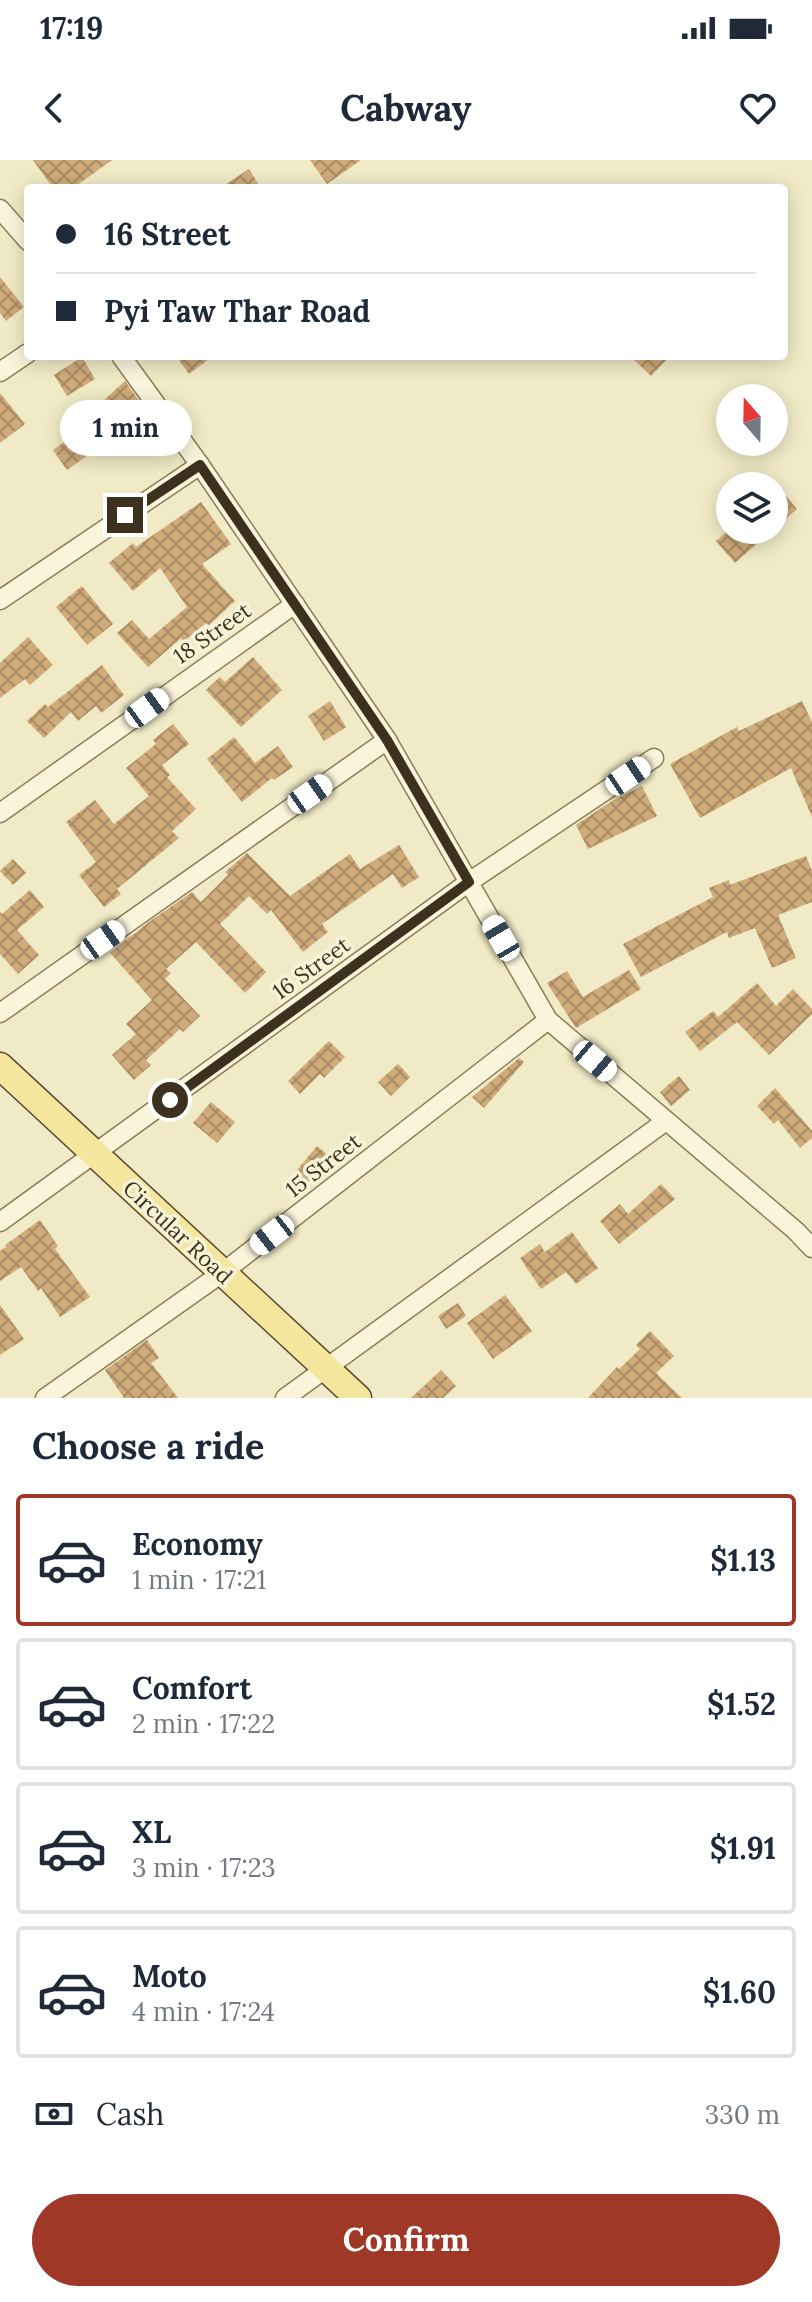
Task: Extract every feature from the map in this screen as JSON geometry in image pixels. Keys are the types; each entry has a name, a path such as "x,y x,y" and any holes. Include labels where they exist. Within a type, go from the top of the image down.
{"main road":[{"name":"Circular Road","path":"0,1066 358,1398"}],"street":[{"path":"0,209 24,236"},
{"path":"0,372 24,356"},
{"path":"124,360 200,465 387,740 548,1020 666,1121 804,1227 812,1248"},
{"path":"0,600 200,465"},
{"name":"18 Street","path":"0,813 295,604"},
{"path":"0,1013 387,740"},
{"name":"16 Street","path":"0,1222 469,882 654,758"},
{"name":"15 Street","path":"45,1398 222,1273 548,1020"},
{"path":"285,1398 666,1121"}],"building":[{"path":"33,160 112,160 79,184 50,184"},
{"path":"310,160 361,160 327,184"},
{"path":"249,169 258,184 226,184"},
{"path":"0,277 24,307 6,321 0,313"},
{"path":"77,360 84,360 95,379 67,396 54,375"},
{"path":"179,360 208,360 189,374"},
{"path":"634,360 666,360 651,376"},
{"path":"125,381 144,408 124,426 102,402"},
{"path":"0,393 25,424 0,443"},
{"path":"77,433 91,453 67,470 53,450"},
{"path":"788,498 797,509 788,517"},
{"path":"201,502 231,544 202,564 235,601 209,625 206,623 183,642 181,638 148,667 117,633 132,620 149,639 187,607 160,568 133,591 109,563 133,543 136,547"},
{"path":"719,544 757,544 735,563"},
{"path":"82,586 113,624 87,645 56,607"},
{"path":"28,637 53,665 30,685 25,679 0,698 0,663"},
{"path":"253,657 282,690 241,727 206,690 220,677 225,682"},
{"path":"102,665 124,695 101,713 96,706 78,721 71,712 44,738 27,721 45,704 48,707"},
{"path":"330,701 346,727 324,741 308,716"},
{"path":"802,701 812,722 812,817 791,768 700,818 670,764 737,727 739,731"},
{"path":"173,724 189,744 162,765 170,775 167,777 196,809 172,831 179,838 117,889 121,894 104,907 79,875 96,862 66,822 95,800 114,824 149,796 126,768 156,744 153,740"},
{"path":"234,737 255,763 278,746 293,767 274,780 272,778 242,802 207,759"},
{"path":"642,786 657,816 588,849 576,825"},
{"path":"399,845 419,877 402,888 393,874 322,924 328,932 303,952 271,910 267,914 249,896 220,924 266,972 245,993 196,942 166,969 171,973 165,979 200,1016 183,1032 180,1029 146,1060 151,1065 134,1080 112,1055 136,1034 126,1024 152,1000 110,953 149,922 192,892 201,902 228,875 225,872 247,853 290,896 350,854 360,869"},
{"path":"806,856 812,871 812,902 778,915 796,958 772,968 755,928 729,938 727,932 641,977 623,944 713,897 709,888 729,880 730,885"},
{"path":"13,859 26,873 13,885 0,871"},
{"path":"30,890 44,907 17,930 39,955 18,974 0,954 0,912 2,914"},
{"path":"629,970 641,989 576,1028 547,983 567,971 583,997"},
{"path":"757,983 776,1006 793,989 812,1009 812,1014 769,1055 737,1022 700,1051 685,1032 713,1011 718,1017"},
{"path":"329,1041 345,1057 324,1078 320,1074 300,1094 288,1081"},
{"path":"519,1058 524,1062 484,1108 472,1097"},
{"path":"398,1064 410,1077 391,1096 378,1082"},
{"path":"679,1076 690,1090 671,1106 660,1092"},
{"path":"775,1088 812,1131 812,1138 800,1148 778,1120 774,1124 757,1106"},
{"path":"211,1102 235,1122 217,1143 193,1123"},
{"path":"317,1146 329,1156 306,1185 293,1175"},
{"path":"661,1184 675,1199 619,1244 600,1221 620,1204 628,1214"},
{"path":"40,1220 58,1246 55,1249 90,1297 60,1317 41,1288 38,1291 21,1267 0,1281 0,1251"},
{"path":"572,1232 598,1268 576,1284 566,1272 541,1289 520,1258 540,1244 545,1252"},
{"path":"505,1295 532,1331 493,1359 467,1323"},
{"path":"458,1303 466,1316 446,1329 438,1316"},
{"path":"0,1305 24,1339 0,1355"},
{"path":"650,1331 674,1356 656,1373 682,1398 588,1398 617,1367 619,1369 640,1349 636,1345"},
{"path":"147,1340 159,1358 151,1363 178,1398 124,1398 105,1370"},
{"path":"441,1370 456,1386 443,1398 411,1398"}],"route":[{"path":"125,515 200,465 387,740 469,882 170,1100"}]}
